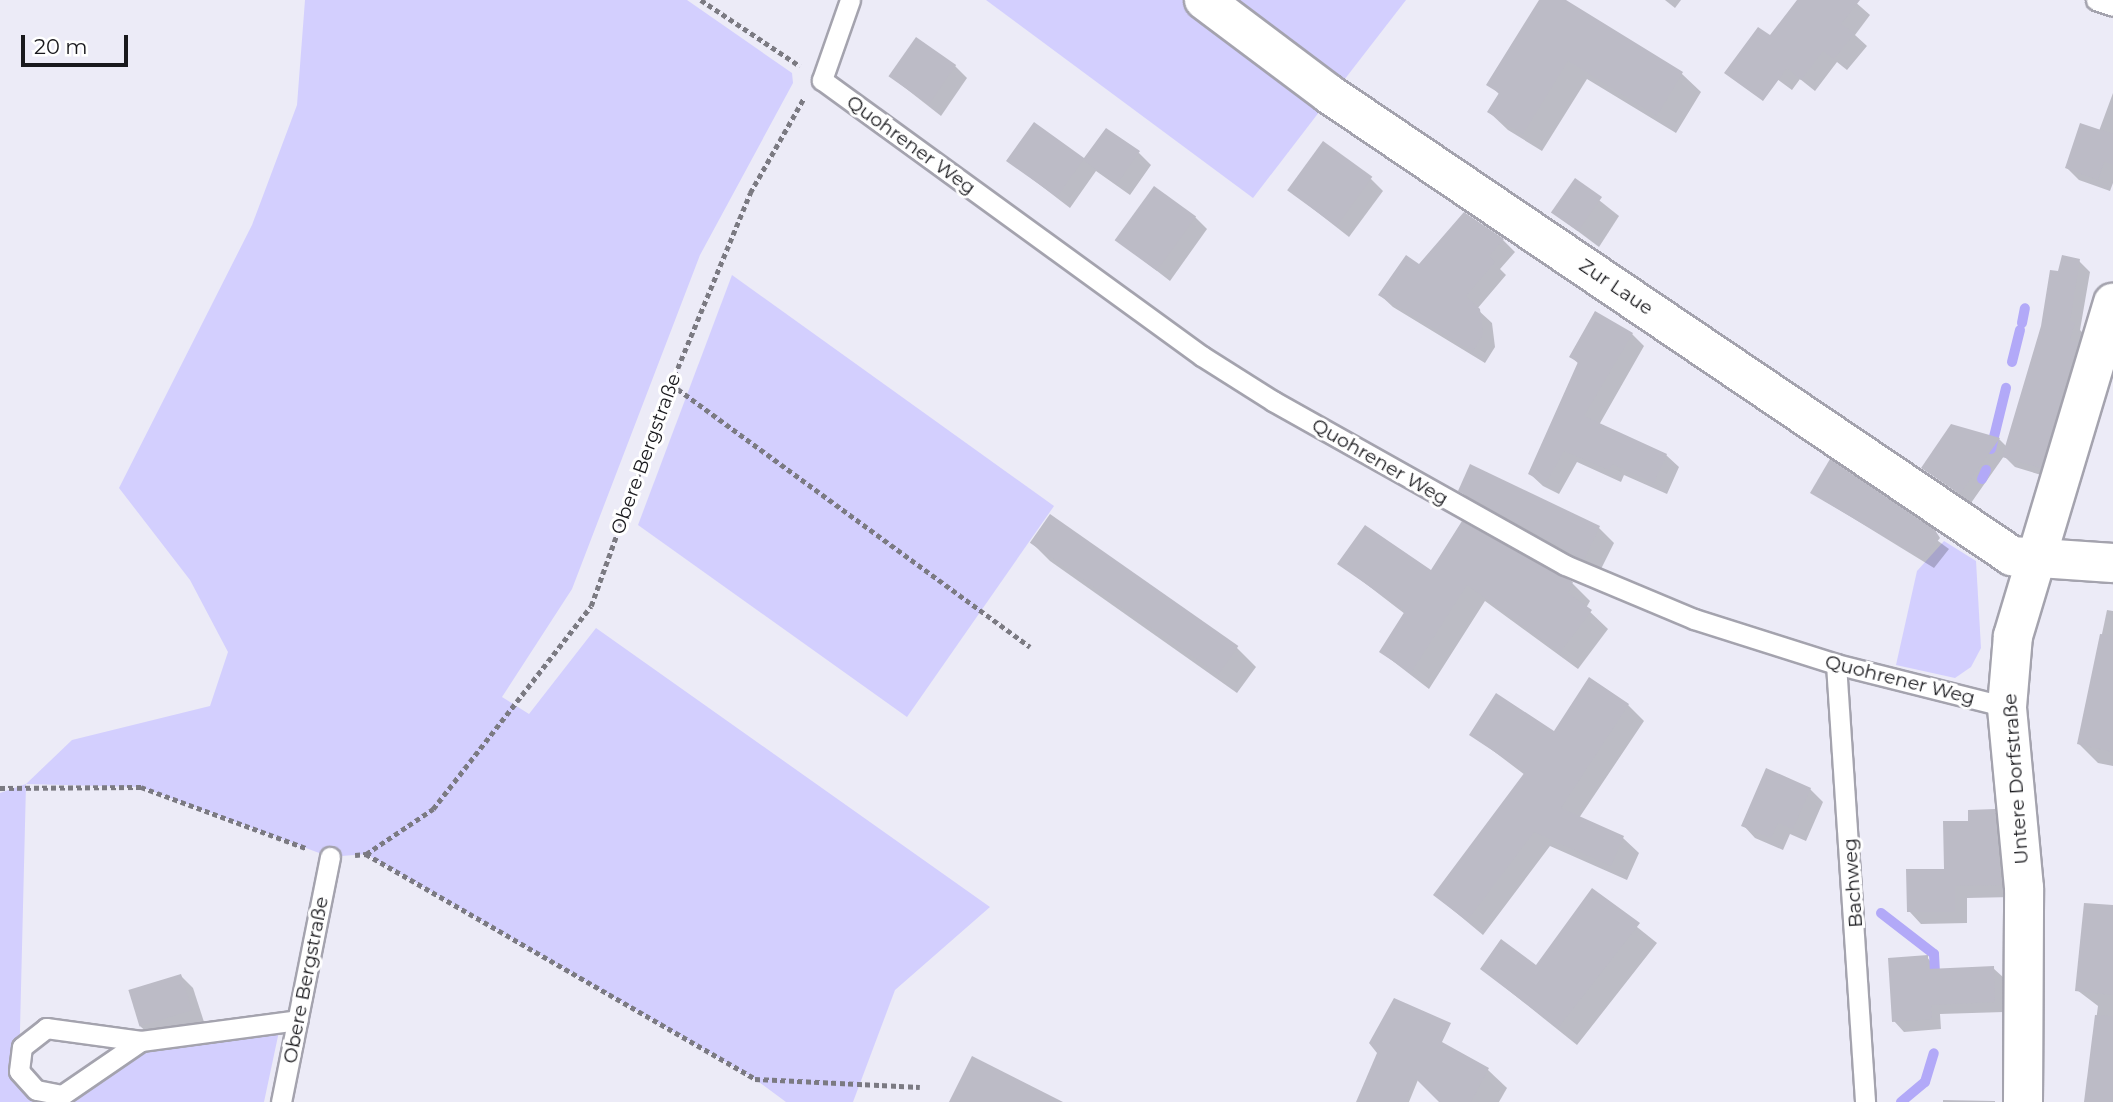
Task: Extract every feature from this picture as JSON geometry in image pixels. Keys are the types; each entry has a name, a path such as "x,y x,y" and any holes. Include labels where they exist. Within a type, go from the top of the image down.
{"street":[{"name":"Zur Laue","path":"1204,0 1329,94 2012,556 2034,560 2113,563"},
{"name":"Untere Dorfstraße","path":"2023,1102 2024,888 2007,707 2012,636 2113,303"}],"lane":[{"path":"822,80 850,0"},
{"path":"2096,0 2113,6"},
{"name":"Quohrener Weg","path":"822,80 1202,356 1415,483 1577,570 1694,619 1836,664 2007,707"},
{"name":"Bachweg","path":"1836,664 1865,1102"},
{"name":"Obere Bergstraße","path":"281,1102 330,857"},
{"path":"141,1041 62,1095 36,1090 19,1071 22,1047 46,1028 141,1041 298,1020"}],"path":[{"path":"701,0 822,80"},
{"name":"Obere Bergstraße","path":"822,80 796,106 750,193 671,384 592,606 433,809 366,854 755,1079 920,1087"},
{"path":"671,384 1030,647"},
{"path":"0,788 26,784 141,786 330,857"}],"shaded area":[{"path":"305,0 687,0 792,73 793,83 700,255 572,589 502,697 529,714 596,628 990,907 895,990 853,1102 786,1102 755,1079 366,854 330,857 141,787 26,784 72,740 210,706 228,652 190,580 119,488 252,225 297,105"},
{"path":"986,0 1189,0 1326,103 1253,198"},
{"path":"1229,0 1406,0 1341,84"},
{"path":"732,275 1054,506 907,717 638,525"},
{"path":"1944,541 1976,561 1981,648 1971,667 1955,678 1896,665 1917,571"},
{"path":"26,784 19,1071 62,1095 141,1041 281,1022 264,1102 0,1102 0,793"}],"building":[{"path":"1539,0 1566,0 1683,72 1657,116 1568,61 1523,134 1487,112 1499,93 1486,85"},
{"path":"1797,0 1860,0 1841,24 1855,33 1834,59 1823,51 1801,80 1787,68 1763,101 1724,73 1758,27 1770,35"},
{"path":"916,37 956,65 929,104 888,76"},
{"path":"1034,122 1084,158 1106,128 1140,151 1117,184 1083,160 1057,197 1006,161"},
{"path":"2080,123 2113,134 2113,165 2104,162 2098,180 2065,168"},
{"path":"1323,141 1372,177 1336,226 1287,190"},
{"path":"1575,178 1602,197 1578,231 1551,212"},
{"path":"1154,186 1196,217 1157,271 1115,240"},
{"path":"1464,212 1504,239 1489,256 1495,262 1466,296 1480,309 1483,334 1473,352 1378,295 1406,255 1419,264"},
{"path":"2062,255 2080,259 2070,321 2075,322 2070,340 2078,342 2041,468 2002,457 2041,326 2050,270 2058,271"},
{"path":"1595,311 1633,333 1584,416 1667,454 1654,483 1612,464 1609,470 1564,451 1546,483 1528,474 1578,362 1569,357"},
{"path":"1951,424 2000,438 1960,494 1921,468"},
{"path":"1830,459 1935,530 1940,538 1923,559 1810,493"},
{"path":"1470,464 1600,526 1584,560 1458,491"},
{"path":"1050,514 1238,646 1218,675 1030,543"},
{"path":"1462,521 1573,582 1568,593 1592,610 1560,653 1467,585 1411,673 1379,652 1405,611 1337,564 1365,525 1431,570"},
{"path":"2100,634 2113,635 2113,752 2077,744"},
{"path":"1589,677 1629,704 1561,808 1624,836 1611,866 1534,832 1467,921 1433,895 1525,772 1469,735 1496,693 1554,731"},
{"path":"1766,768 1811,788 1793,829 1778,823 1771,838 1741,826"},
{"path":"1995,809 2001,885 1955,886 1955,912 1907,912 1906,869 1944,869 1943,821 1968,821 1968,810"},
{"path":"1592,888 1640,923 1558,1028 1480,969 1501,939 1536,965"},
{"path":"2084,903 2113,905 2113,995 2075,991"},
{"path":"1928,955 1928,969 1994,966 1995,1002 1931,1005 1932,1019 1892,1022 1888,958"},
{"path":"181,974 192,1010 140,1026 128,990"},
{"path":"1394,998 1451,1023 1442,1042 1489,1068 1471,1102 1439,1102 1416,1079 1406,1102 1356,1102 1377,1053 1369,1043"},
{"path":"2095,1015 2113,1016 2113,1102 2084,1102"},
{"path":"972,1056 1063,1102 949,1102"}],"waterway":[{"path":"2022,323 2025,308"},
{"path":"2012,362 2020,330"},
{"path":"1991,449 2006,388"},
{"path":"1982,479 1986,470"},
{"path":"1881,913 1934,954 1935,971"},
{"path":"1901,1102 1925,1082 1934,1053"}]}
